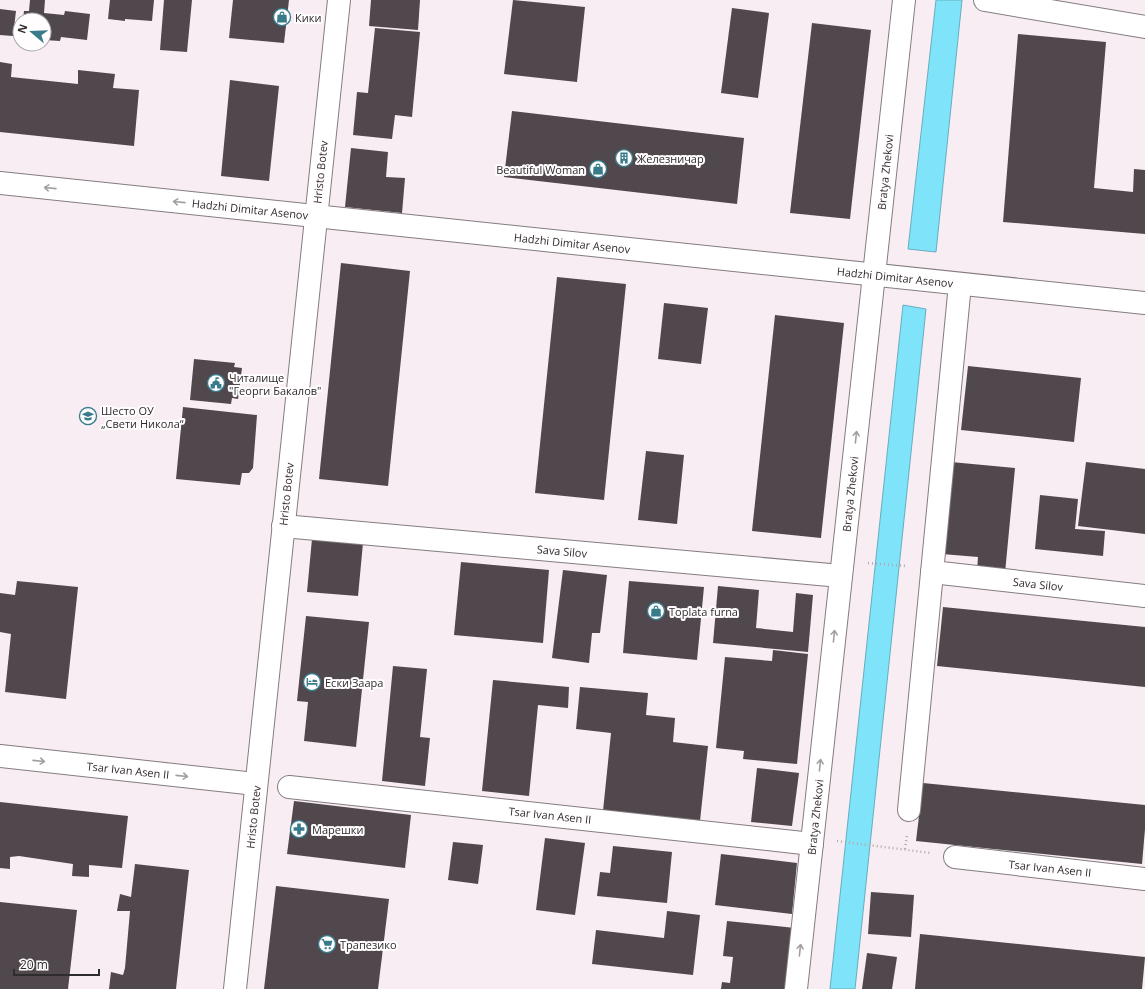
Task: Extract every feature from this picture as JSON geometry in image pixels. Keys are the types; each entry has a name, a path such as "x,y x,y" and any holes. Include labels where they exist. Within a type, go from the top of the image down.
{"street":[{"name":"Hristo Botev","path":"235,989 339,0"},
{"name":"Bratya Zhekovi","path":"796,989 904,0"},
{"path":"985,0 1145,27"},
{"name":"Hadzhi Dimitar Asenov","path":"0,183 1145,303"},
{"path":"909,810 960,284"},
{"name":"Sava Silov","path":"283,526 841,576"},
{"name":"Sava Silov","path":"932,572 1145,596"},
{"name":"Tsar Ivan Asen II","path":"0,756 256,784"},
{"name":"Tsar Ivan Asen II","path":"289,787 812,844"},
{"name":"Tsar Ivan Asen II","path":"955,857 1145,879"}],"path":[{"path":"870,562 904,566"},
{"path":"838,841 955,857"}],"water":[{"path":"936,0 962,0 936,252 908,249"},
{"path":"903,305 926,309 855,989 830,989"}],"building":[{"path":"30,0 45,0 44,12 24,12 29,11"},
{"path":"110,0 154,0 152,21 125,19 125,21 108,19"},
{"path":"164,0 192,0 187,52 160,50"},
{"path":"233,0 289,0 284,43 229,38"},
{"path":"371,0 420,0 418,30 369,26"},
{"path":"513,0 585,7 577,82 504,74"},
{"path":"732,8 769,13 758,98 721,93"},
{"path":"0,9 16,11 12,12 12,36 0,35"},
{"path":"65,11 90,14 87,40 61,37 60,41 52,40 52,14 64,15"},
{"path":"812,23 871,30 850,219 790,213"},
{"path":"375,28 420,32 412,117 395,115 392,139 353,135 357,92 368,93"},
{"path":"1018,34 1106,42 1094,188 1133,192 1134,169 1145,170 1145,234 1003,222"},
{"path":"0,62 12,64 11,77 78,84 78,70 115,74 113,88 139,90 134,146 0,132"},
{"path":"230,80 279,86 269,181 221,176"},
{"name":"Железничар","path":"512,111 744,138 737,204 504,177"},
{"path":"351,148 388,152 386,177 405,178 402,213 345,207"},
{"path":"341,263 410,271 388,486 319,479"},
{"path":"557,277 626,284 604,500 535,493"},
{"path":"664,303 708,308 701,364 658,359"},
{"path":"775,315 844,323 821,538 752,531"},
{"name":"Читалище \"Георги Бакалов\"","path":"194,359 235,363 234,367 242,368 238,399 232,398 231,404 190,400"},
{"path":"968,366 1081,378 1074,442 961,430"},
{"path":"183,407 257,415 253,468 249,473 242,473 240,485 176,479"},
{"path":"646,451 684,455 677,524 638,520"},
{"path":"951,462 1015,468 1005,573 977,571 978,557 942,554"},
{"path":"1086,462 1145,469 1145,534 1078,526"},
{"path":"1040,495 1078,499 1075,529 1105,531 1103,556 1035,549"},
{"path":"312,539 363,543 358,596 307,592"},
{"path":"461,562 549,570 543,643 454,635"},
{"path":"563,570 607,575 600,633 592,633 589,663 552,658"},
{"path":"17,581 78,587 66,699 5,692 11,634 0,632 0,593 15,595"},
{"path":"629,581 704,587 697,660 623,653"},
{"path":"718,586 759,590 756,628 793,632 796,593 813,595 808,652 713,643"},
{"path":"943,607 1145,627 1145,687 937,666"},
{"path":"306,616 369,622 356,747 304,741 308,702 297,701"},
{"path":"773,650 808,654 797,764 743,759 744,751 716,748 725,657 772,661"},
{"path":"393,666 427,669 420,737 430,738 425,786 382,781"},
{"path":"493,680 569,687 568,708 538,705 529,796 482,791"},
{"path":"580,687 648,693 646,715 675,718 673,742 708,746 700,821 603,811 611,733 576,729"},
{"path":"757,768 799,773 792,826 751,822"},
{"path":"923,783 1145,805 1145,829 1142,864 916,841"},
{"path":"294,801 411,815 405,868 287,854"},
{"path":"0,802 128,816 122,868 89,865 89,877 72,876 73,864 19,856 10,857 10,869 0,868"},
{"path":"545,838 585,843 575,915 536,910"},
{"path":"453,842 483,845 478,884 448,880"},
{"path":"613,846 672,852 667,903 597,896 600,872 610,873"},
{"path":"721,854 797,863 792,914 715,905"},
{"path":"135,864 189,870 176,989 109,989 111,972 123,975 125,968 130,911 117,911 120,894 131,897"},
{"name":"Трапезико","path":"276,886 389,899 378,989 264,989"},
{"path":"871,892 914,895 911,937 868,934"},
{"path":"0,902 77,910 68,989 0,989"},
{"path":"667,911 700,915 693,975 592,964 596,930 664,938"},
{"path":"727,921 795,928 788,989 721,989 722,982 730,983 733,957 723,956"},
{"path":"920,934 1145,957 1142,989 915,989"},
{"path":"867,953 897,957 892,989 862,989"}],"place":[{"name":"Кики","path":"282,17"},
{"name":"Железничар","path":"624,158"},
{"name":"Beautiful Woman","path":"598,169"},
{"name":"Читалище \"Георги Бакалов\"","path":"216,383"},
{"name":"Шесто ОУ „Свети Никола“","path":"88,416"},
{"name":"Toplata furna","path":"656,611"},
{"name":"Ески Заара","path":"312,682"},
{"name":"Марешки","path":"299,829"},
{"name":"Трапезико","path":"327,944"}]}
